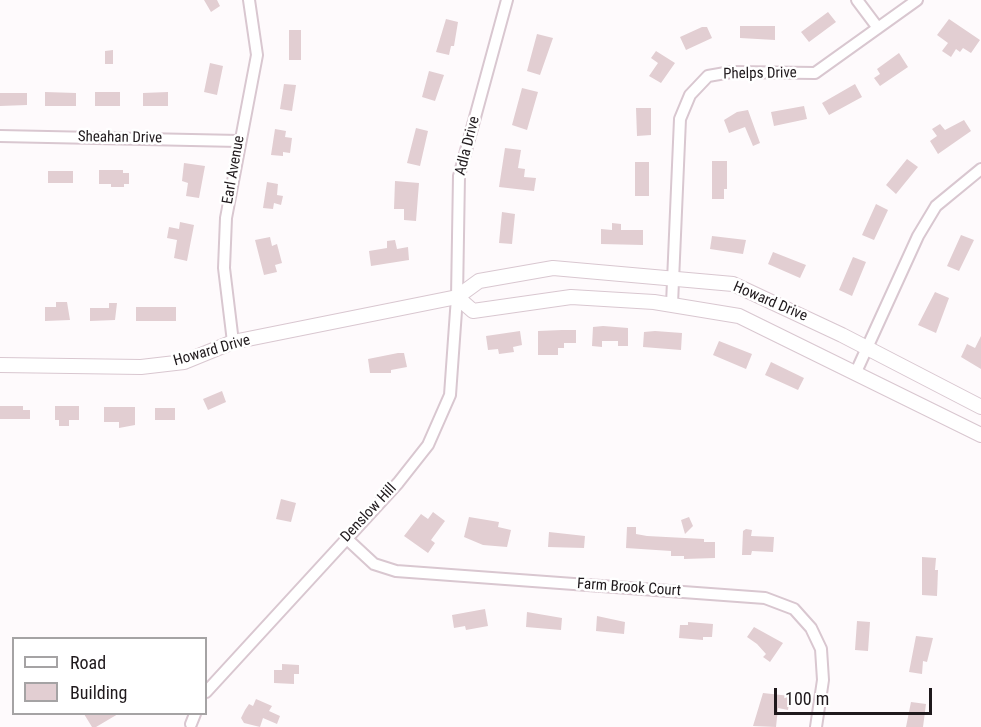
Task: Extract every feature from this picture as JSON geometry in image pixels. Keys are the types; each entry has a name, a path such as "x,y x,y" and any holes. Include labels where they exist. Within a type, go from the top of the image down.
{"street":[{"name":"Earl Avenue","path":"233,342 224,268 226,218 239,141 258,54 249,0"},
{"name":"Adla Drive","path":"457,297 459,176 507,0"},
{"path":"857,0 879,28"},
{"name":"Phelps Drive","path":"672,304 680,119 690,95 708,75 731,72 814,73 917,0"},
{"name":"Sheahan Drive","path":"0,136 239,141"},
{"path":"856,372 918,236 936,206 981,169"},
{"name":"Howard Drive","path":"0,365 141,367 183,362 233,342 457,297 479,281 553,268 732,284 867,347 981,407"},
{"name":"Howard Drive","path":"457,297 473,310 571,297 672,304 739,316 981,435"},
{"name":"Denslow Hill","path":"207,691 398,483 428,445 450,395 457,297"},
{"name":"Farm Brook Court","path":"346,538 374,564 396,571 765,597 794,609 812,628 821,649 823,680 816,727"}],"building":[{"path":"204,0 217,0 220,6 211,12"},
{"path":"828,12 836,22 809,42 801,32"},
{"path":"446,19 458,22 454,46 451,46 449,55 436,52"},
{"path":"949,19 980,40 971,53 963,48 960,52 956,49 951,57 942,51 948,43 937,35"},
{"path":"740,26 775,26 775,40 740,38"},
{"path":"707,27 712,38 686,50 680,37"},
{"path":"289,30 301,30 301,60 289,60"},
{"path":"537,34 553,38 540,75 527,71"},
{"path":"113,50 113,64 105,64 105,51"},
{"path":"656,51 675,63 661,83 649,76 658,63 651,58"},
{"path":"899,53 908,67 880,86 874,78 880,74 877,69"},
{"path":"210,63 223,66 217,95 204,92"},
{"path":"429,71 444,75 435,101 422,97"},
{"path":"284,84 296,85 292,111 280,109"},
{"path":"855,84 862,97 829,115 822,103"},
{"path":"522,88 538,92 527,130 512,125"},
{"path":"45,92 76,93 76,106 45,106"},
{"path":"95,92 120,92 120,106 95,106"},
{"path":"168,92 168,106 143,106 143,93"},
{"path":"0,93 27,93 27,105 0,106"},
{"path":"804,106 807,119 774,126 771,112"},
{"path":"636,108 651,108 651,135 637,136"},
{"path":"748,110 760,143 753,146 745,127 729,133 724,120 737,112"},
{"path":"964,120 971,131 938,154 930,141 937,136 932,129 940,124 945,130"},
{"path":"416,128 428,131 420,166 407,163"},
{"path":"275,129 286,131 285,137 292,138 290,153 283,152 283,156 271,155"},
{"path":"505,148 521,150 518,168 525,169 524,177 536,178 534,191 499,187"},
{"path":"907,159 918,167 896,194 886,185"},
{"path":"712,161 727,161 727,189 724,189 724,199 712,199"},
{"path":"635,162 649,162 649,196 635,196"},
{"path":"184,163 205,166 199,198 186,196 188,183 182,181"},
{"path":"99,170 123,170 123,173 129,173 129,184 124,184 124,187 111,187 111,184 99,184"},
{"path":"48,171 73,171 73,183 48,183"},
{"path":"395,181 419,183 416,221 404,220 404,209 394,209"},
{"path":"267,182 278,184 277,195 283,196 281,205 274,203 273,209 263,208"},
{"path":"876,204 888,210 874,240 862,235"},
{"path":"502,212 515,214 512,244 499,243"},
{"path":"180,222 194,225 187,261 174,258 177,240 167,238 169,227 179,229"},
{"path":"612,223 621,224 621,230 643,230 643,245 601,244 601,229 612,230"},
{"path":"961,235 974,240 959,271 947,266"},
{"path":"712,236 746,240 743,254 710,249"},
{"path":"270,237 272,246 277,244 282,263 275,265 277,272 264,275 255,240"},
{"path":"395,240 397,249 408,247 409,260 371,266 369,251 387,248 387,241"},
{"path":"773,252 806,265 800,278 768,264"},
{"path":"853,257 866,262 852,296 839,290"},
{"path":"935,292 949,298 936,333 918,325"},
{"path":"56,302 67,302 70,320 45,321 45,307 56,307"},
{"path":"109,303 117,303 115,320 90,321 90,308 109,308"},
{"path":"136,307 176,307 176,321 136,321"},
{"path":"593,327 628,328 628,346 618,346 618,341 602,341 602,347 592,346"},
{"path":"576,330 576,343 564,343 564,348 558,348 558,355 538,355 538,331"},
{"path":"520,331 522,345 513,347 514,352 499,354 498,349 488,350 486,336"},
{"path":"644,332 682,333 681,350 643,347"},
{"path":"981,336 981,369 961,357 967,344 975,348"},
{"path":"719,341 752,354 746,369 713,355"},
{"path":"404,353 407,367 391,370 391,373 370,373 368,359"},
{"path":"771,362 804,378 798,390 765,375"},
{"path":"222,391 226,402 208,410 203,399"},
{"path":"0,406 23,406 23,410 30,410 30,419 0,419"},
{"path":"55,406 79,406 79,420 69,420 69,426 59,426 59,420 55,420"},
{"path":"104,407 135,407 135,425 119,428 119,422 104,422"},
{"path":"155,408 175,408 175,420 155,420"},
{"path":"281,499 296,503 291,522 276,519"},
{"path":"433,512 445,521 431,540 435,543 428,553 404,536 421,514 428,519"},
{"path":"469,517 499,522 498,527 511,530 507,547 483,545 464,537"},
{"path":"689,517 693,526 685,534 681,520"},
{"path":"627,527 636,527 636,534 647,536 704,539 704,542 715,542 715,558 684,559 684,556 671,556 671,551 626,548"},
{"path":"752,530 751,536 774,537 773,552 752,551 751,555 742,555 743,531"},
{"path":"549,532 585,536 584,548 548,547"},
{"path":"922,557 936,558 937,596 922,595"},
{"path":"485,609 488,626 466,630 465,626 454,628 452,615"},
{"path":"527,612 562,618 561,630 526,627"},
{"path":"597,616 625,622 624,634 596,631"},
{"path":"857,621 870,622 868,651 855,650"},
{"path":"688,622 713,624 712,637 703,637 703,640 679,638 680,625 688,625"},
{"path":"754,627 783,643 770,662 763,657 766,654 757,644 747,637"},
{"path":"916,636 933,638 927,662 923,661 922,674 909,672"},
{"path":"282,664 299,665 299,674 294,674 294,684 274,683 274,670 282,670"},
{"path":"763,693 790,696 788,710 778,708 776,727 753,726"},
{"path":"256,699 272,706 269,711 280,716 277,724 263,718 260,727 244,723 241,718 245,710 249,704 253,706"},
{"path":"911,702 926,704 923,727 906,727"},
{"path":"85,715 116,715 96,727 92,727"}]}
